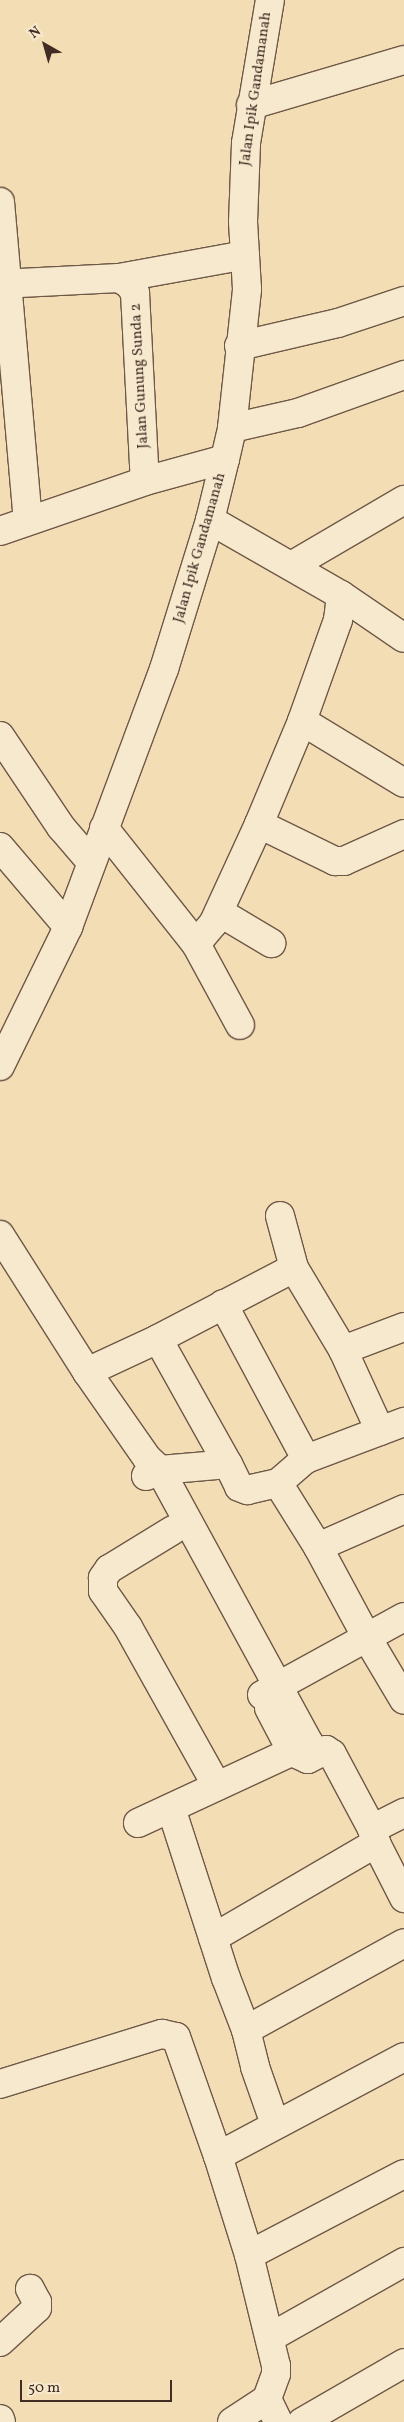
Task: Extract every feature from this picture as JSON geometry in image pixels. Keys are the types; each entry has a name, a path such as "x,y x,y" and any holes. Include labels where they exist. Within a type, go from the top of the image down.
{"street":[{"name":"Jalan Ipik Gandamanah","path":"0,1066 68,928 164,669 226,459 232,428 239,346 247,289 243,168 251,105 270,0"},
{"path":"251,105 404,60"},
{"path":"0,202 3,284 28,520"},
{"path":"3,284 119,278 245,255"},
{"name":"Jalan Gunung Sunda 2","path":"119,278 129,284 135,293 145,481"},
{"path":"239,346 338,323 404,301"},
{"path":"232,428 298,413 404,375"},
{"path":"0,531 145,481 226,459"},
{"path":"296,562 404,500"},
{"path":"211,514 296,562 404,638"},
{"path":"196,944 213,924 219,912 259,824 302,721 338,620 341,595"},
{"path":"302,721 404,783"},
{"path":"0,736 61,827 91,862"},
{"path":"259,824 336,861 344,861 404,834"},
{"path":"104,828 196,944 240,1025"},
{"path":"0,846 68,928"},
{"path":"219,912 271,943"},
{"path":"158,1339 228,1464 238,1488 254,1490 278,1483 306,1459 392,1427 294,1268 280,1216"},
{"path":"0,1235 150,1468 303,1751"},
{"path":"87,1372 158,1339 294,1268"},
{"path":"223,1304 306,1459"},
{"path":"343,1350 404,1328"},
{"path":"150,1468 228,1464"},
{"path":"150,1468 173,1530 211,1580"},
{"path":"278,1483 318,1547 366,1636 404,1700"},
{"path":"318,1547 404,1509"},
{"path":"173,1530 109,1569 103,1578 103,1590 128,1627 217,1786"},
{"path":"270,1691 366,1636 404,1617"},
{"path":"138,1823 217,1786 303,1751 326,1750 332,1754 404,1898"},
{"path":"171,1808 213,1938 246,2030 255,2067 275,2124"},
{"path":"213,1938 374,1836 404,1813"},
{"path":"246,2030 404,1943"},
{"path":"0,2084 162,2034 172,2035 179,2041 249,2255 271,2338 276,2374 273,2411 232,2422"},
{"path":"218,2156 404,2057"},
{"path":"249,2255 404,2174"},
{"path":"271,2338 404,2262"},
{"path":"0,2342 37,2308 37,2302 30,2289"},
{"path":"302,2422 404,2362"}]}
